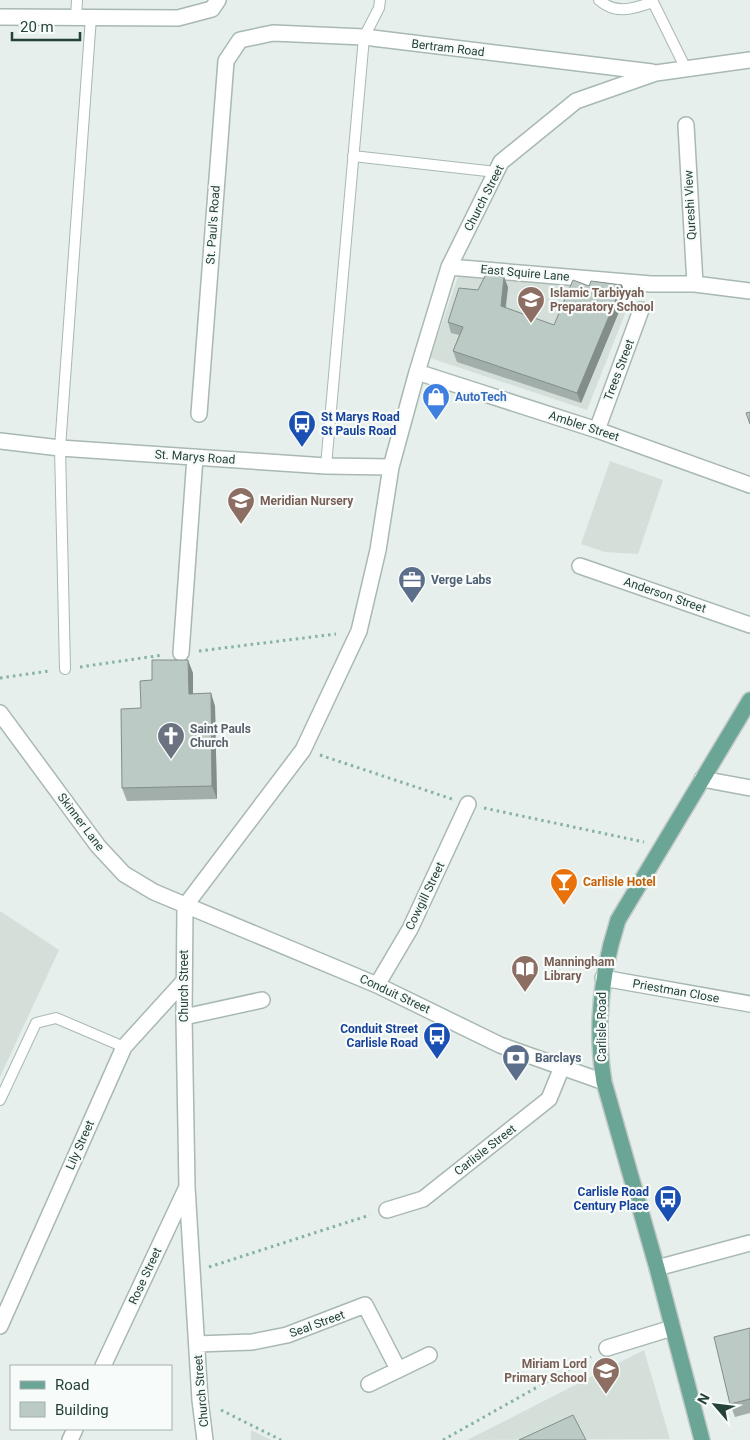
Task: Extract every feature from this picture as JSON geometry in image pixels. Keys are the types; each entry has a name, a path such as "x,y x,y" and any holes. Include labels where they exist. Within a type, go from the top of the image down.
{"main road":[{"name":"Carlisle Road","path":"702,1440 658,1268 604,1082 600,1041 603,978 606,954 618,920 750,700"}],"street":[{"path":"0,17 178,18 215,5"},
{"name":"Bertram Road","path":"240,40 273,33 364,37 656,73"},
{"name":"St. Paul's Road","path":"198,414 226,61 240,40"},
{"name":"Church Street","path":"360,631 372,586 386,510 391,467 417,372 449,267 502,162 576,102 656,73 750,60"},
{"name":"Qureshi View","path":"686,125 695,284"},
{"name":"East Squire Lane","path":"449,267 651,284 695,284 750,291"},
{"name":"Trees Street","path":"596,430 642,310"},
{"name":"Ambler Street","path":"417,372 596,430 750,485"},
{"name":"St. Marys Road","path":"0,441 60,448 326,466 391,467"},
{"path":"181,653 195,457"},
{"name":"Anderson Street","path":"580,566 750,625"},
{"path":"185,906 303,750 360,631"},
{"name":"Skinner Lane","path":"0,713 98,846 124,874 154,892 185,906"},
{"path":"702,779 750,788"},
{"name":"Cowgill Street","path":"376,985 410,929 468,804"},
{"name":"Church Street","path":"185,906 184,1017 187,1187 200,1400 205,1440"},
{"name":"Conduit Street","path":"185,906 376,985 500,1045 604,1082"},
{"name":"Priestman Close","path":"603,978 750,1004"},
{"name":"Lily Street","path":"0,1326 124,1047 184,981"},
{"path":"184,1017 262,1000"},
{"name":"Carlisle Street","path":"387,1210 423,1199 549,1099 562,1066"},
{"name":"Rose Street","path":"104,1365 187,1187"},
{"path":"658,1268 750,1243"},
{"name":"Seal Street","path":"197,1344 252,1342 287,1335 365,1305 398,1368"},
{"path":"607,1348 672,1328"},
{"path":"369,1384 398,1368 429,1355"}],"lane":[{"path":"76,17 77,0"},
{"path":"326,466 364,37 379,8 380,0"},
{"path":"599,0 611,9 621,10 634,9 653,1 686,70"},
{"path":"65,669 60,448 91,17"},
{"path":"353,156 496,172"},
{"path":"0,1100 36,1023 56,1018 124,1047"}],"path":[{"path":"0,678 360,631"},
{"path":"192,1273 387,1210"},
{"path":"443,1440 607,1348"},
{"path":"200,1400 281,1440"}],"shaded area":[{"name":"Islamic Tarbiyyah Preparatory School","path":"459,274 634,291 587,410 430,358"},
{"path":"610,461 663,480 638,554 605,552 581,544"},
{"path":"0,911 59,950 0,1077"},
{"name":"Miriam Lord Primary School","path":"644,1350 670,1439 467,1440"},
{"path":"251,1430 271,1440 251,1440"}],"building":[{"name":"Islamic Tarbiyyah Preparatory School","path":"486,274 504,277 501,306 554,325 573,280 589,286 591,281 622,285 577,393 453,351 463,327 448,322 459,288 478,290"},
{"path":"750,412 750,424 746,413"},
{"name":"Saint Pauls Church","path":"152,660 188,660 189,694 211,693 212,786 122,788 121,709 141,708 140,681 152,680"},
{"path":"750,1328 750,1399 730,1404 714,1337"},
{"path":"573,1415 586,1440 519,1440"}],"place":[{"name":"Islamic Tarbiyyah Preparatory School","path":"531,324"},
{"name":"AutoTech","path":"436,421"},
{"name":"St Marys Road St Pauls Road","path":"302,448"},
{"name":"Meridian Nursery","path":"241,525"},
{"name":"Verge Labs","path":"412,604"},
{"name":"Saint Pauls Church","path":"171,760"},
{"name":"Carlisle Hotel","path":"564,906"},
{"name":"Manningham Library","path":"525,993"},
{"name":"Conduit Street Carlisle Road","path":"437,1060"},
{"name":"Barclays","path":"516,1082"},
{"name":"Carlisle Road Century Place","path":"668,1223"},
{"name":"Miriam Lord Primary School","path":"606,1395"}]}
